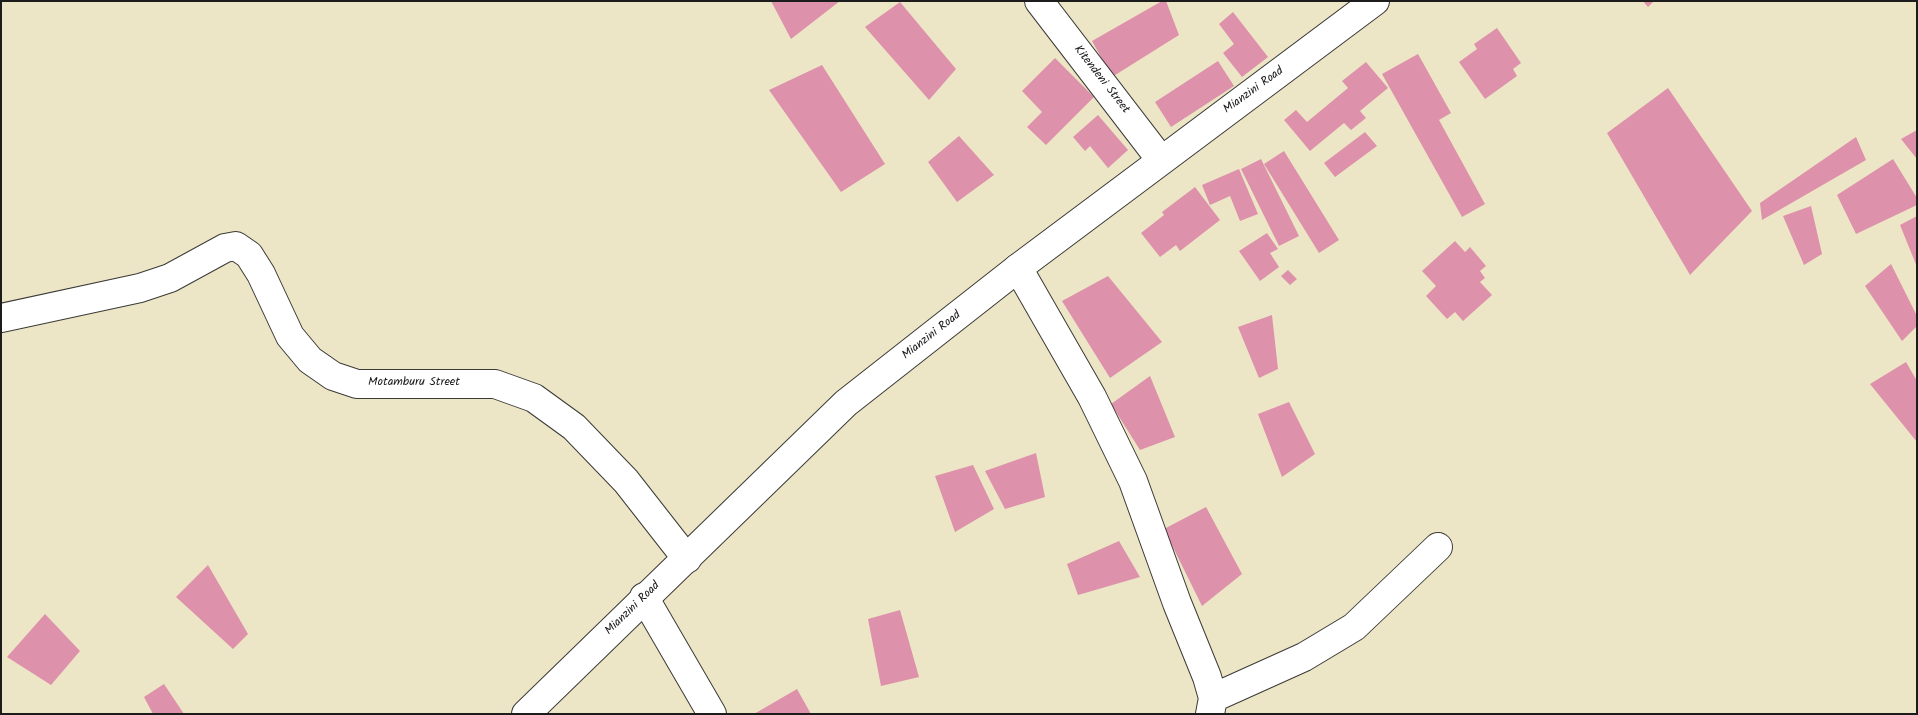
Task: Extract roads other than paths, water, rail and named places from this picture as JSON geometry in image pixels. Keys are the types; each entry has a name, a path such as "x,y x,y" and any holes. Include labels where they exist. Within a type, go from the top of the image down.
{"street":[{"name":"Kitendeni Street","path":"1039,1 1161,160"},
{"name":"Mianzini Road","path":"526,714 644,597 687,558 846,403 1018,268 1375,1"},
{"name":"Motamburu Street","path":"1,318 140,288 170,278 208,259 225,248 236,246 249,255 261,274 290,336 310,360 333,376 357,384 495,384 534,398 574,427 626,481 687,558"},
{"path":"1018,268 1092,397 1133,481 1177,603 1207,677 1212,706 1304,657 1354,627 1438,546"},
{"path":"644,597 712,714"}]}
